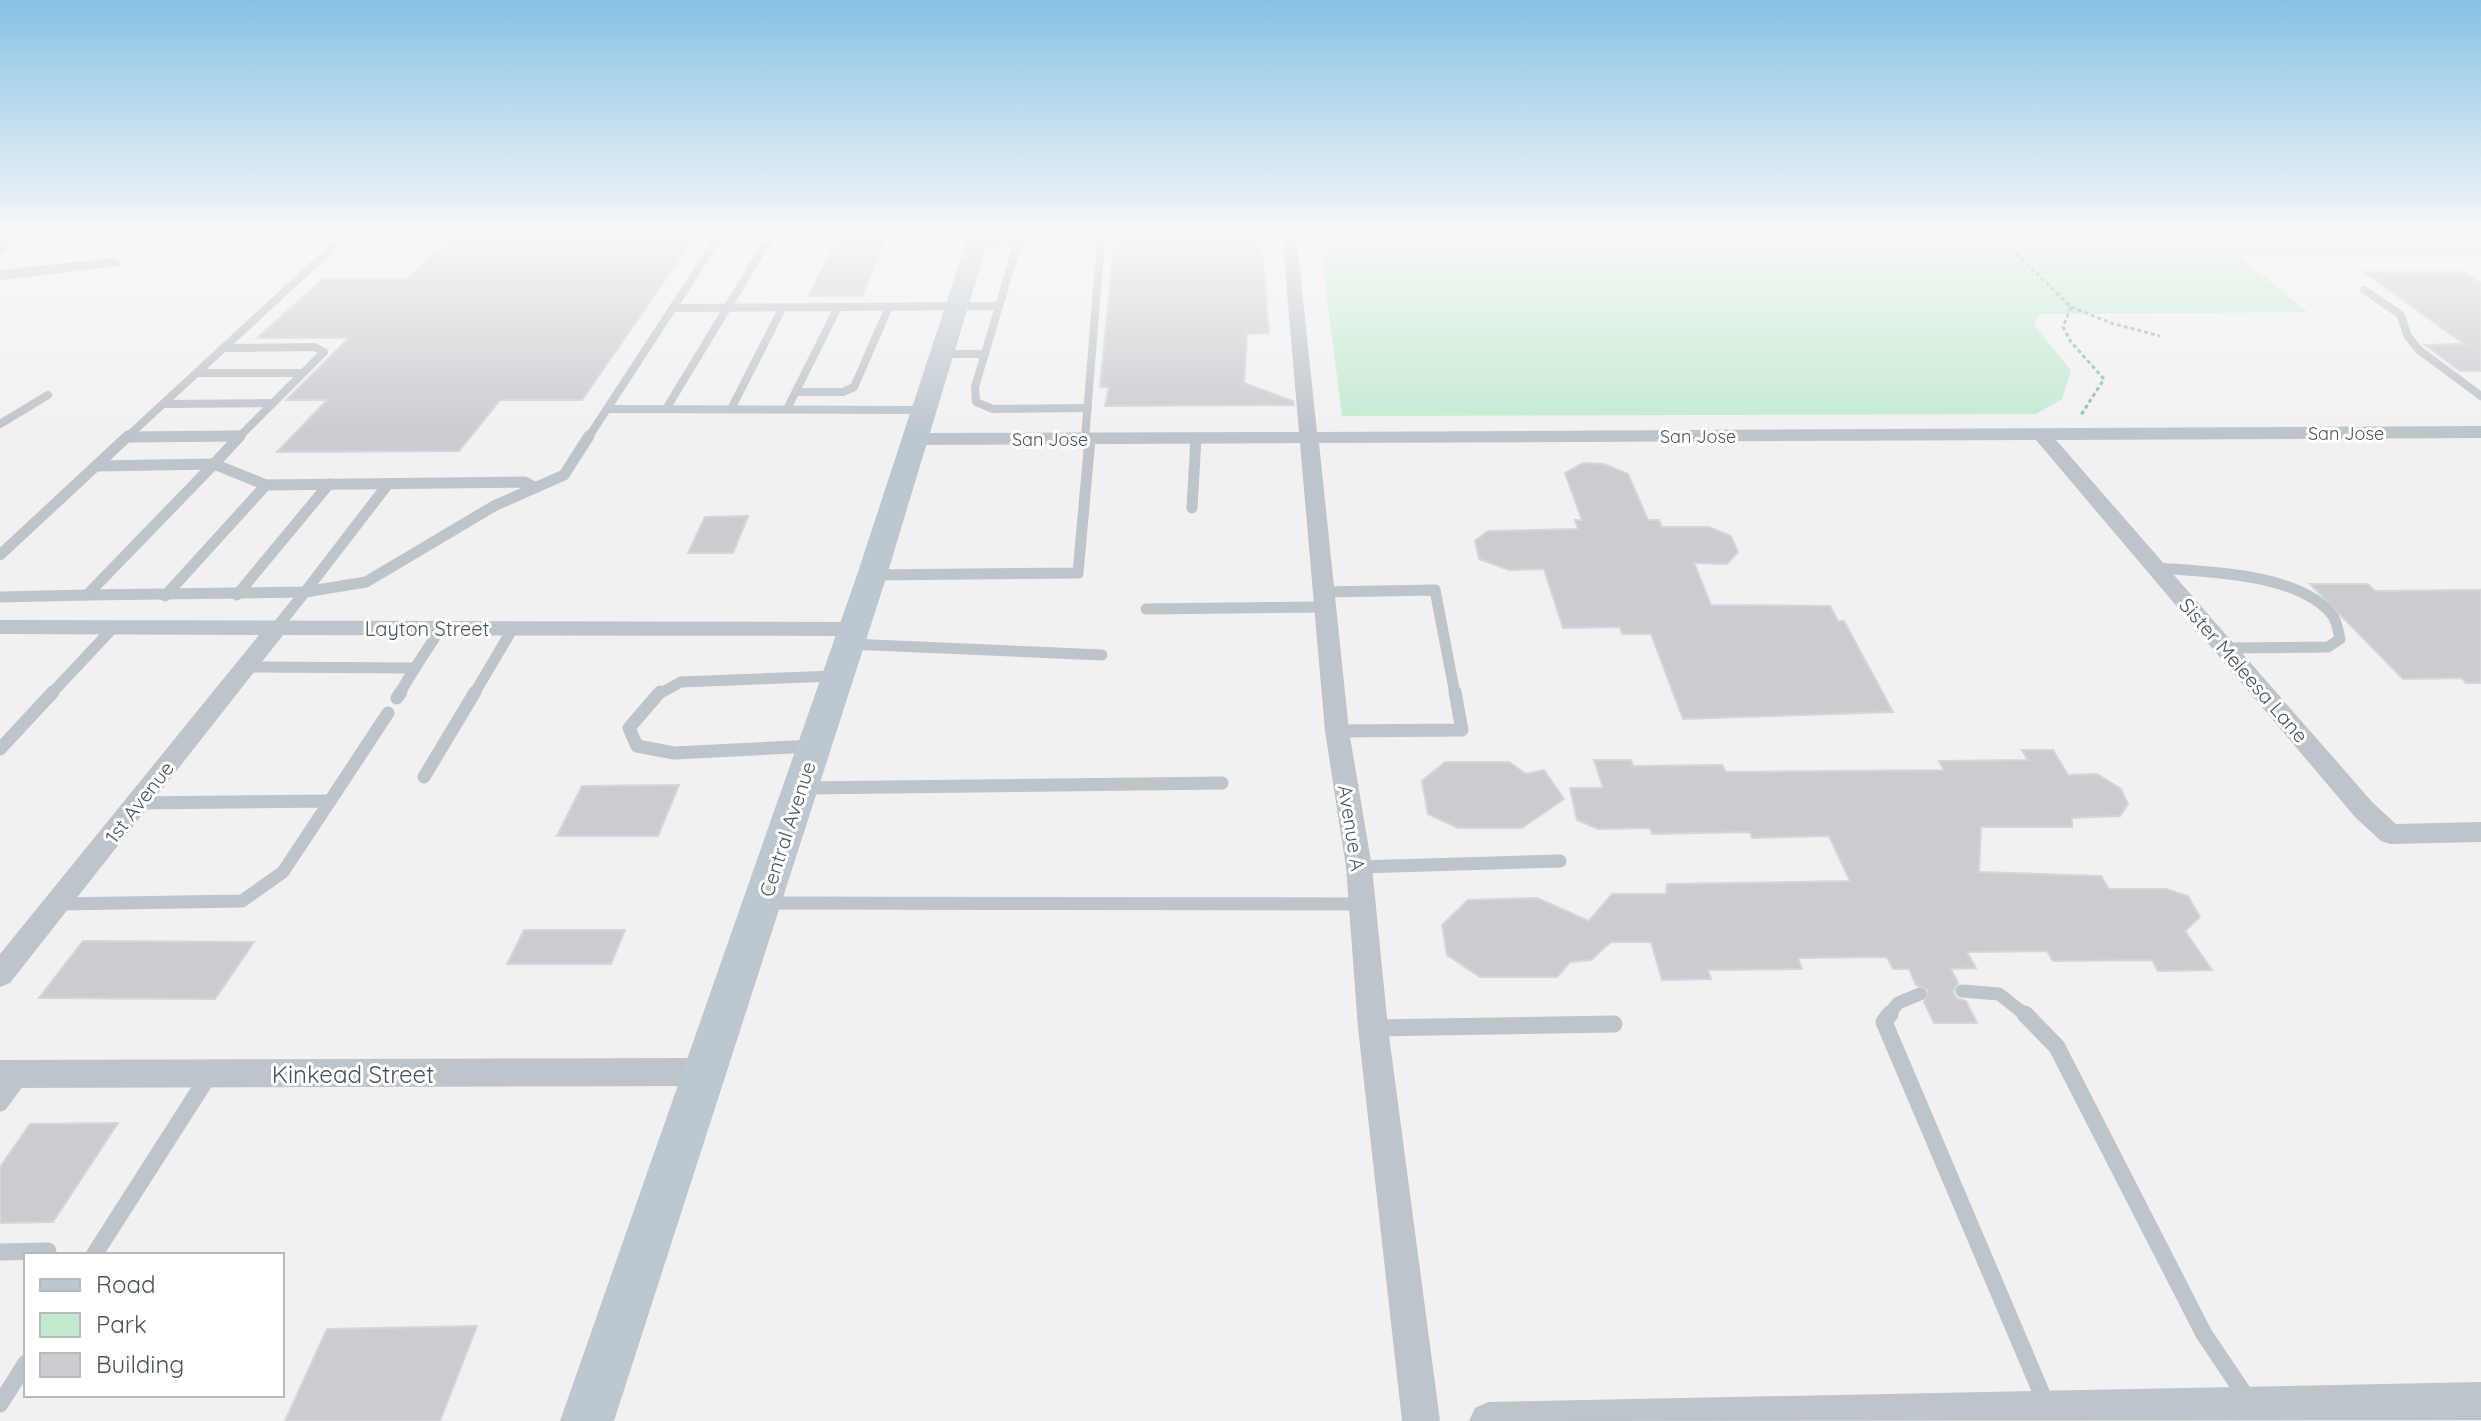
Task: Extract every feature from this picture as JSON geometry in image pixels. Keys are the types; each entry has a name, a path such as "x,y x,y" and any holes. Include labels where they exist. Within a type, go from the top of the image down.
{"street":[{"name":"Central Avenue","path":"587,1421 872,575 960,300"},
{"name":"Avenue A","path":"1296,300 1312,438 1323,600 1337,731 1359,867 1373,1028 1421,1421"},
{"name":"San Jose","path":"920,424 1087,439 2481,432"},
{"name":"Sister Meleesa Lane","path":"2042,435 2364,810 2390,834 2481,832"},
{"name":"Layton Street","path":"0,627 513,628 847,649"},
{"name":"1st Avenue","path":"0,975 277,627"},
{"name":"Kinkead Street","path":"10,1074 706,1072"},
{"path":"1488,1421 2048,1409 2256,1412 2481,1401"}],"lane":[{"path":"0,555 275,300"},
{"path":"0,597 237,595 305,592 366,582 494,506 564,475 681,300"},
{"path":"666,409 733,300"},
{"path":"1001,300 975,387 980,406 1088,408"},
{"path":"872,575 1078,573 1096,300"},
{"path":"2379,300 2401,315 2407,335 2419,350 2481,396"},
{"path":"676,308 999,306"},
{"path":"731,409 783,307"},
{"path":"787,409 838,307"},
{"path":"796,392 843,392 854,387 889,307"},
{"path":"87,595 324,352 315,347 224,348"},
{"path":"942,354 985,354"},
{"path":"197,373 302,373"},
{"path":"0,424 48,395"},
{"path":"164,404 273,403"},
{"path":"609,409 787,409 920,424"},
{"path":"128,437 239,437"},
{"path":"1192,508 1196,438"},
{"path":"97,466 214,464 266,485 525,482 534,487"},
{"path":"237,595 329,484"},
{"path":"277,627 388,484"},
{"path":"165,596 266,485"},
{"path":"2157,568 2265,580 2301,590 2330,613 2341,630 2340,639 2328,647 2225,648"},
{"path":"1146,609 1323,600 1435,590 1462,730 1337,731"},
{"path":"0,749 113,628"},
{"path":"397,698 441,628"},
{"path":"424,777 513,628"},
{"path":"815,746 674,753 637,746 629,728 662,690 681,682 847,649 1102,655"},
{"path":"245,667 415,668"},
{"path":"59,904 242,901 257,895 280,877 388,713"},
{"path":"801,788 1222,783"},
{"path":"137,803 330,801"},
{"path":"1359,867 1560,861"},
{"path":"762,903 1363,904"},
{"path":"1962,991 1999,994 2015,1004 2057,1047 2204,1334 2256,1412"},
{"path":"1920,994 1898,1003 1884,1022 2048,1409"},
{"path":"1373,1028 1614,1024"},
{"path":"0,1103 10,1074"},
{"path":"95,1253 209,1075"},
{"path":"0,1252 48,1251"},
{"path":"0,1404 24,1366"}],"path":[{"path":"2064,300 2071,307 2111,323 2160,336"},
{"path":"2071,307 2063,327 2104,379 2079,417"}],"green space":[{"path":"1327,300 2293,300 2307,312 2040,314 2034,325 2071,370 2062,399 2036,414 1342,416"}],"building":[{"path":"299,300 651,300 582,400 500,400 459,451 277,452 327,400 286,400 349,338 257,338"},
{"path":"1109,300 1266,300 1269,333 1247,334 1244,383 1293,401 1294,405 1105,406 1109,387 1100,387"},
{"path":"2403,300 2481,300 2481,371 2460,371 2425,345 2464,344"},
{"path":"1583,463 1604,464 1628,474 1648,520 1659,520 1662,527 1709,527 1731,536 1738,552 1727,564 1694,563 1711,605 1830,606 1838,621 1844,621 1893,712 1683,719 1651,634 1622,634 1620,627 1563,628 1544,569 1509,570 1479,559 1475,541 1488,531 1578,529 1575,520 1582,520 1565,473"},
{"path":"748,516 733,553 688,553 705,517"},
{"path":"2310,584 2368,584 2375,591 2481,590 2481,683 2466,683 2462,678 2403,679"},
{"path":"2022,750 2053,750 2068,775 2097,774 2121,789 2128,804 2120,816 2072,818 2072,827 1981,827 1979,872 2101,876 2109,889 2166,889 2188,896 2200,917 2185,931 2212,970 2158,971 2152,960 2053,961 2047,951 1967,952 1976,968 1951,969 1958,983 1953,991 1956,998 1966,1001 1977,1023 1934,1023 1924,1002 1928,990 1916,985 1909,969 1893,969 1887,957 1798,958 1802,969 1708,970 1711,979 1662,980 1651,942 1611,942 1591,960 1570,962 1557,977 1480,977 1447,955 1442,925 1468,900 1537,898 1589,921 1612,894 1666,894 1667,884 1850,881 1829,836 1752,838 1750,832 1652,834 1650,828 1598,829 1577,820 1570,788 1603,788 1594,760 1631,760 1633,766 1722,765 1726,772 1944,770 1939,761 2028,760"},
{"path":"1445,762 1509,762 1526,774 1544,770 1564,799 1522,828 1458,828 1428,814 1422,781"},
{"path":"679,785 658,836 557,836 582,786"},
{"path":"524,930 625,930 611,964 507,964"},
{"path":"83,941 254,942 215,999 39,998"},
{"path":"118,1123 53,1222 0,1223 0,1167 30,1124"},
{"path":"477,1326 440,1421 285,1421 327,1329"}]}
